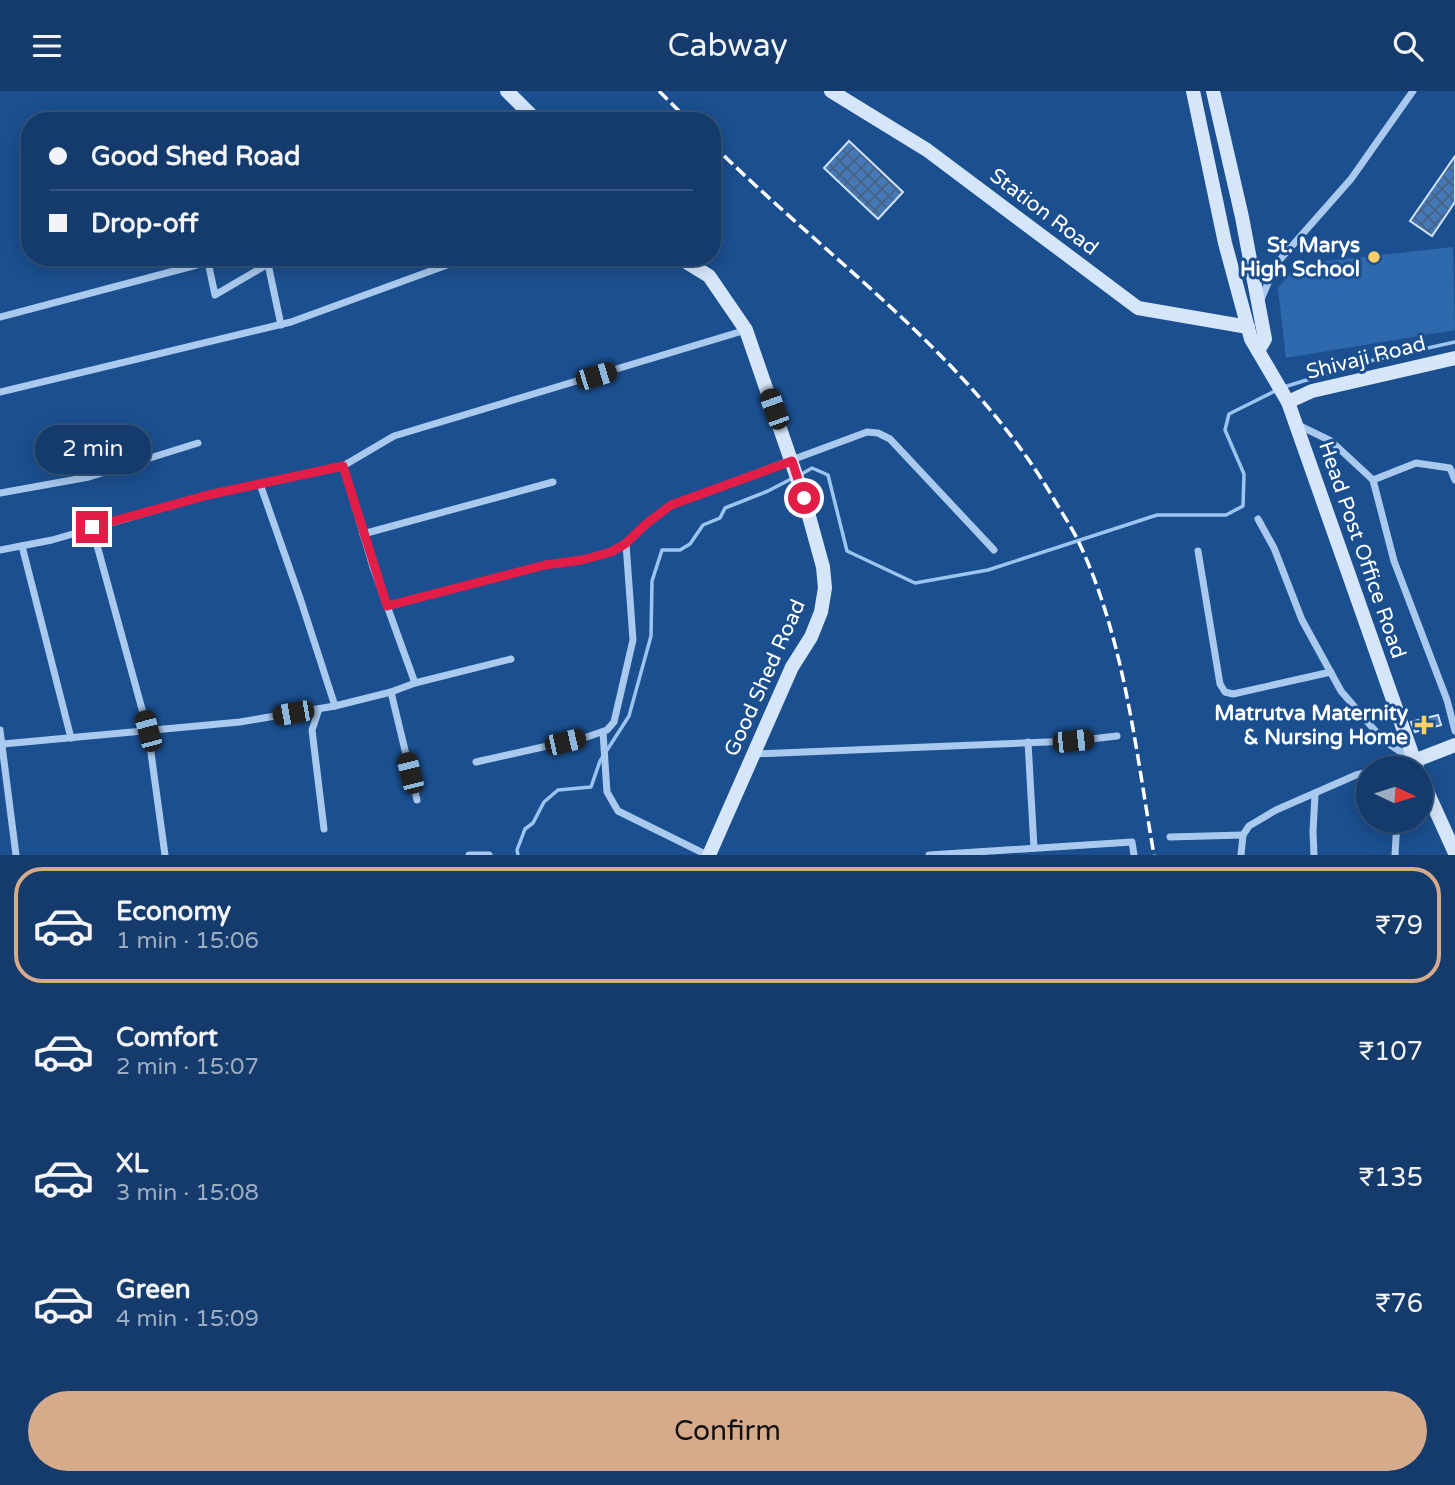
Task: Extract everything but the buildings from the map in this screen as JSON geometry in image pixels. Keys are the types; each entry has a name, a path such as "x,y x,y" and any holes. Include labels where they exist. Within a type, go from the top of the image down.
{"street":[{"path":"507,91 528,112"},
{"name":"Station Road","path":"831,91 927,151 1138,308 1248,327"},
{"name":"Head Post Office Road","path":"1193,91 1225,243 1251,339 1284,398 1295,424 1411,756"},
{"path":"1213,91 1242,217 1265,339 1258,351"},
{"path":"1248,327 1276,264 1351,179 1413,91"},
{"path":"0,317 193,266"},
{"path":"209,266 215,295 265,266"},
{"path":"268,266 281,325"},
{"path":"0,392 281,325 444,266"},
{"name":"Good Shed Road","path":"693,266 709,276 746,330 796,472 823,567 825,588 821,612 811,637 792,667 708,855"},
{"path":"0,550 52,540 208,495 343,466 394,436 746,330"},
{"name":"Shivaji Road","path":"1284,398 1455,358"},
{"path":"1295,424 1331,441 1373,480 1394,561 1447,700 1455,731"},
{"path":"387,606 545,565 582,560 611,552 625,544 671,505 796,472 862,434 878,433 890,439 994,550"},
{"path":"0,493 89,477 198,443"},
{"path":"1373,480 1416,463 1450,468 1455,480"},
{"path":"343,466 363,534 415,683"},
{"path":"363,534 552,482"},
{"path":"260,484 335,706"},
{"path":"1258,520 1274,548 1302,620 1341,691 1383,740 1402,756"},
{"path":"92,527 148,731 165,855"},
{"path":"477,762 603,732 610,727 617,716 633,641 625,544"},
{"path":"22,546 71,738"},
{"path":"1198,551 1220,684 1225,692 1233,694 1331,672"},
{"path":"3,744 240,722 319,709 511,659"},
{"path":"391,692 416,800"},
{"path":"319,709 312,730 324,829"},
{"path":"0,730 16,855"},
{"path":"603,732 607,792 618,811 708,855"},
{"path":"754,754 1028,743 1117,736"},
{"path":"1028,743 1034,848"},
{"path":"1433,756 1455,745"},
{"path":"1241,855 1243,835 1249,826 1276,810 1356,775"},
{"path":"1314,855 1312,832 1315,795"},
{"path":"1433,799 1449,828 1455,853"},
{"path":"1395,855 1396,833"},
{"path":"1170,837 1243,835"},
{"path":"929,855 1132,842 1134,855"},
{"path":"469,855 489,855"}],"shaded area":[{"path":"1453,247 1455,330 1286,358 1278,288 1298,264"}],"waterway":[{"path":"1284,387 1365,362 1455,342"},
{"path":"800,475 812,468 828,475 847,551 915,583 988,570 1157,515 1226,515 1243,506 1244,474 1225,430 1229,414 1277,390"},
{"path":"518,855 517,850 525,829 533,823 544,802 558,790 591,787 600,761 629,716 651,636 652,581 662,550 680,550 690,544 703,525 720,518 725,508 793,478"}],"railway":[{"path":"659,91 680,112"},
{"path":"721,153 940,355 982,400 1021,449 1055,501 1081,547 1096,584 1119,659 1154,855"}],"place":[{"name":"St. Marys High School","path":"1374,257"},
{"name":"Matrutva Maternity & Nursing Home","path":"1424,725"}],"route":[{"path":"92,527 208,495 343,466 387,606 545,565 582,560 611,552 625,544 671,505 792,461 804,498"}]}
